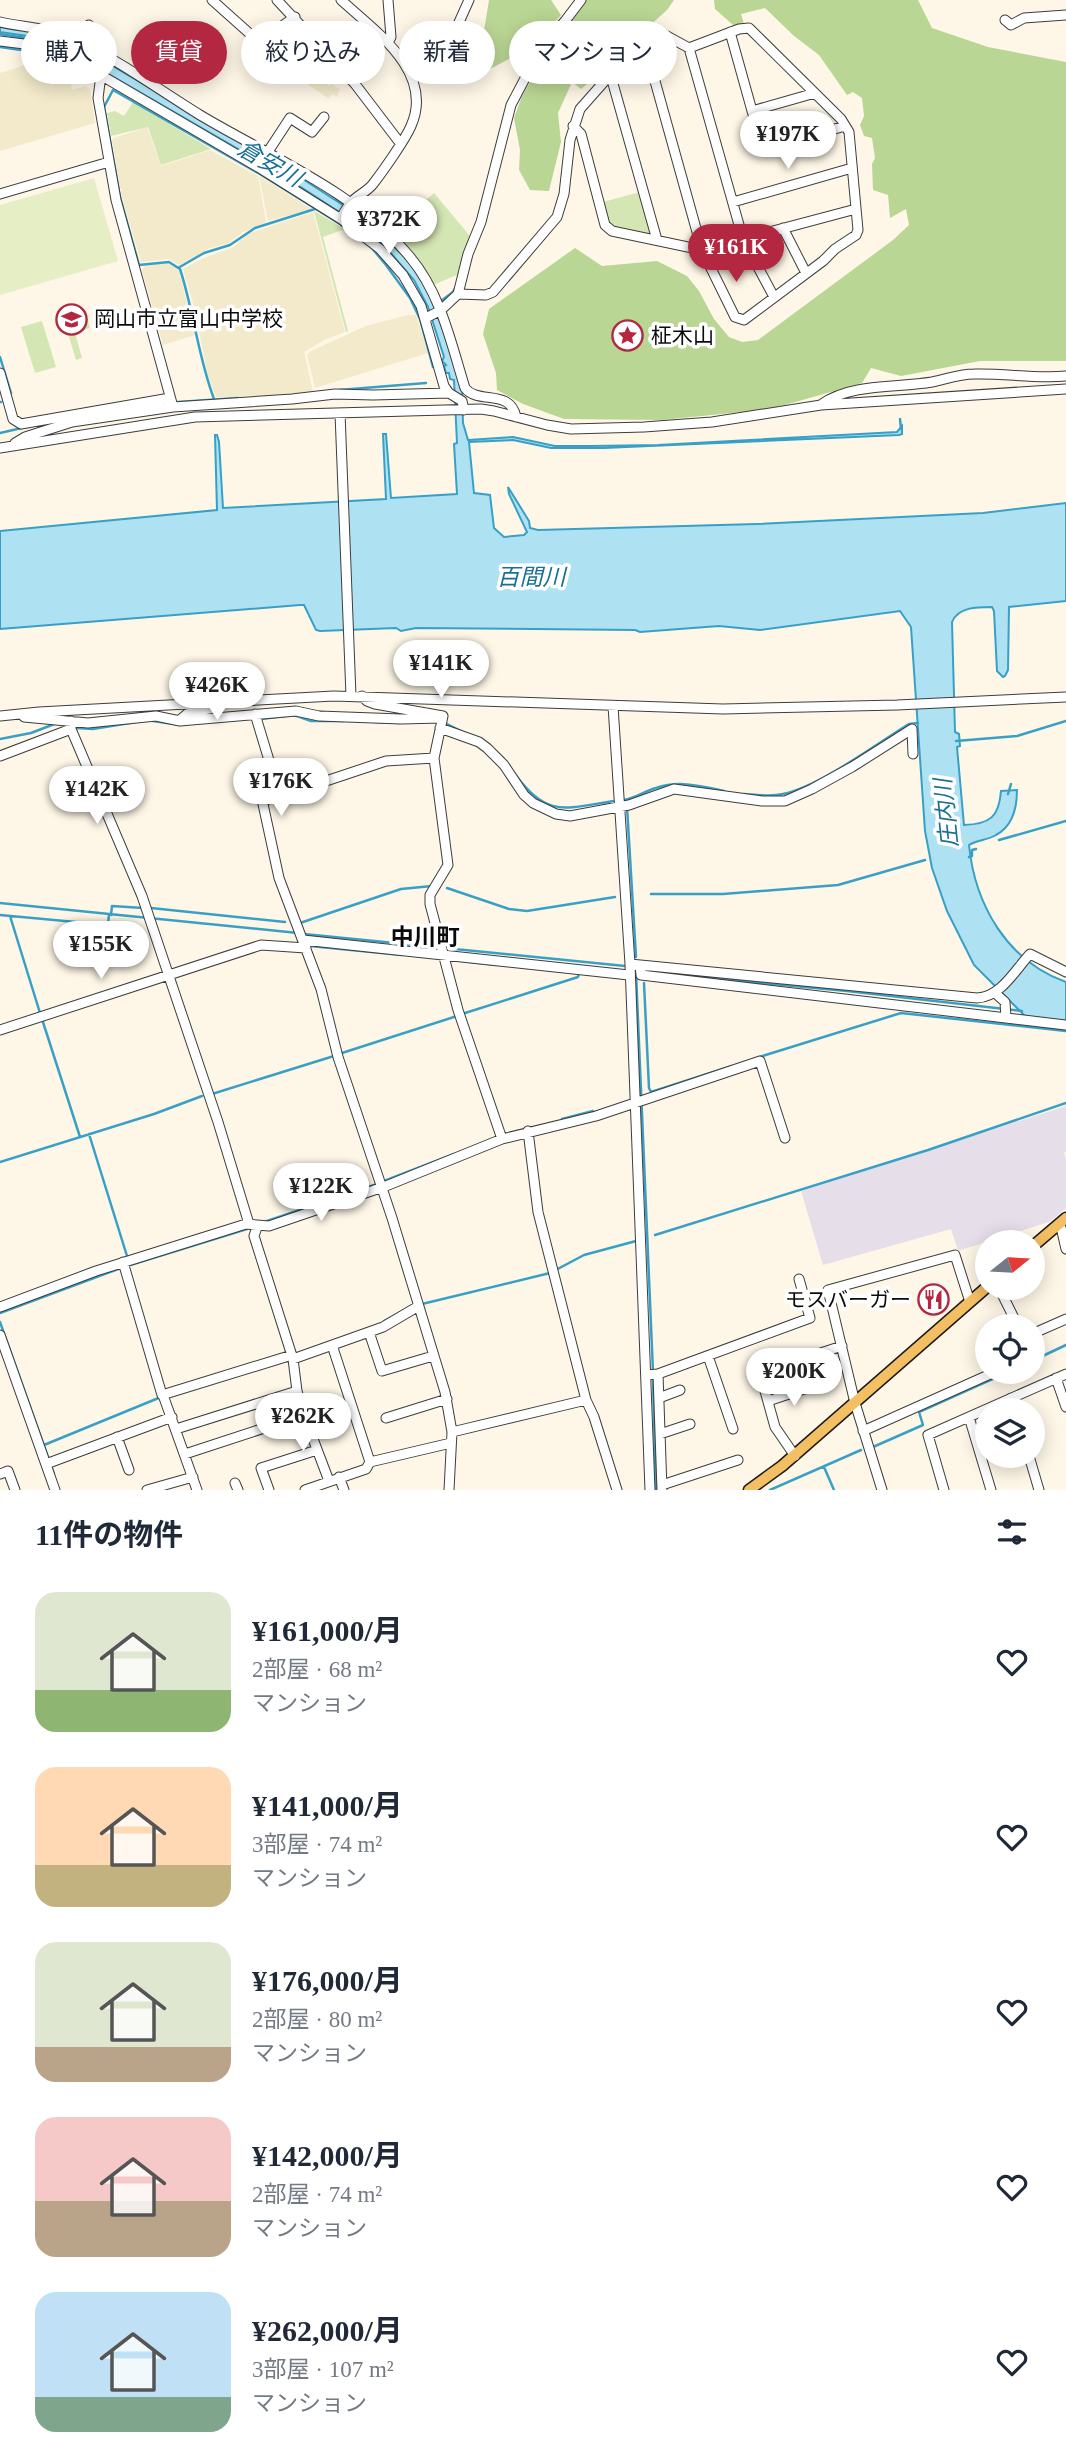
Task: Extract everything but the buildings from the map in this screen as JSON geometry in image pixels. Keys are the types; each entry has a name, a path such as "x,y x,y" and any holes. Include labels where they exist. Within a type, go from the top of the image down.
{"main road":[{"path":"1045,1236 1063,1220"},
{"path":"749,1490 795,1455 975,1298"}],"street":[{"path":"212,0 259,41 295,17"},
{"path":"277,0 355,85 400,144"},
{"path":"341,0 388,43 399,58"},
{"path":"388,0 391,37 388,43"},
{"path":"460,21 469,0"},
{"path":"458,294 468,254 481,222 511,105 542,46 581,0"},
{"path":"1006,20 1011,25 1024,18 1066,15"},
{"path":"0,22 21,26"},
{"path":"656,84 702,250 735,317 744,320 856,235 858,230 849,132 841,119 753,31 743,27 689,48"},
{"path":"730,32 761,144 769,148 845,126"},
{"path":"0,41 21,44"},
{"path":"677,41 689,48 743,239 774,297"},
{"path":"117,72 267,152 350,203 389,233 411,258 439,305 465,388 473,395 507,402 514,409 516,417"},
{"path":"100,84 98,98 116,200 172,402"},
{"path":"117,84 259,165 342,217 394,263 414,290 426,318 444,386 449,393 462,401 464,410"},
{"path":"342,217 350,203 366,192 411,126 416,105 413,84"},
{"path":"426,318 439,305 458,294 486,295 493,292 557,216 564,194 573,126 588,98 601,84"},
{"path":"613,84 657,240"},
{"path":"752,111 815,93"},
{"path":"259,165 290,118 312,132 324,117"},
{"path":"573,126 581,134 606,225 612,231 702,250 856,208"},
{"path":"0,194 109,162"},
{"path":"733,202 852,168"},
{"path":"783,228 806,273"},
{"path":"0,373 13,419 21,424 71,419 172,402 292,399 335,394 449,393"},
{"path":"821,405 831,398 854,391 920,384 973,374 1045,378 1066,376"},
{"path":"3,446 195,417 464,410 494,411 570,429 644,427 712,422 821,405 1066,389"},
{"path":"340,413 351,696"},
{"path":"3,446 71,419"},
{"path":"0,716 220,701 351,696 613,706 784,709 1066,697"},
{"path":"362,696 375,704 431,712 442,723 488,748 504,765 524,795 544,809 570,816 625,806 674,789 762,801 785,801 852,767 912,729 913,754"},
{"path":"180,721 187,714 217,707 220,701"},
{"path":"613,706 625,806 635,965 641,975 1006,1013 1066,1024"},
{"path":"17,714 27,719 71,725 156,716 180,721 256,717 296,710 320,716 442,723"},
{"path":"256,717 278,790 277,795"},
{"path":"442,723 434,758 448,865 430,895 442,953 477,1069 502,1139"},
{"path":"0,756 71,725"},
{"path":"71,725 148,912 253,1225 254,1236 293,1357 297,1391 304,1416 329,1481"},
{"path":"434,758 386,761 277,795 263,804 279,878 321,989 338,1057 382,1188 447,1399 452,1432 449,1489 437,1490"},
{"path":"0,1030 261,945 302,938 629,975"},
{"path":"635,965 968,998 986,998 997,992 1030,954 1066,972"},
{"path":"635,965 629,975 640,1100 652,1375 648,1490"},
{"path":"997,992 1006,1013"},
{"path":"0,1307 253,1225 269,1226 382,1188 502,1139 562,1125 760,1061 785,1138"},
{"path":"528,1131 538,1212 586,1400 617,1490"},
{"path":"1063,1220 1066,1249"},
{"path":"882,1490 855,1402 828,1290 955,1255 970,1302"},
{"path":"124,1265 163,1396 197,1490"},
{"path":"652,1375 810,1318 799,1279"},
{"path":"163,1396 369,1332 417,1306"},
{"path":"1045,1328 1066,1319"},
{"path":"369,1332 382,1371 433,1356"},
{"path":"0,1335 49,1463 55,1490"},
{"path":"332,1345 370,1462"},
{"path":"795,1455 775,1427 760,1373 842,1346"},
{"path":"708,1356 733,1429"},
{"path":"1011,1398 1066,1374"},
{"path":"652,1375 659,1398 662,1487 738,1460"},
{"path":"1056,1378 1066,1407"},
{"path":"863,1431 975,1381"},
{"path":"768,1401 810,1387"},
{"path":"659,1398 680,1390"},
{"path":"176,1429 297,1391"},
{"path":"386,1418 447,1399"},
{"path":"452,1432 586,1400"},
{"path":"944,1490 928,1435 975,1414"},
{"path":"185,1454 304,1416"},
{"path":"49,1463 172,1417"},
{"path":"969,1417 991,1490"},
{"path":"660,1434 690,1424"},
{"path":"117,1437 129,1470"},
{"path":"304,1490 366,1469 370,1462 451,1443"},
{"path":"269,1490 261,1468 317,1450"},
{"path":"1033,1468 1039,1490"},
{"path":"0,1474 8,1471 15,1490"},
{"path":"147,1490 193,1477"},
{"path":"340,1477 344,1490"}],"shaded area":[{"path":"21,66 21,84 71,84 72,90 87,86 87,89 90,88 95,123 0,151 0,73"},
{"path":"307,84 331,84 340,89 337,97 332,94 329,99"},
{"path":"147,127 161,166 210,150 258,176 266,222 243,232 229,243 210,248 179,265 169,259 141,262 121,194 112,140"},
{"path":"259,176 312,209 268,221"},
{"path":"313,212 345,332 304,352 313,392 216,397 208,376 194,306 183,269 234,247 247,234"},
{"path":"172,264 179,271 195,335 163,345 142,270 145,266"},
{"path":"416,315 428,353 315,388 307,355 311,351 366,326"},
{"path":"1066,1106 1066,1208 1049,1222 1024,1230 975,1230 975,1246 958,1251 951,1229 823,1265 801,1191"}],"green space":[{"path":"489,0 551,0 561,15 556,21 509,21 509,59 495,66 495,21 486,21"},
{"path":"586,0 674,0 655,21 569,21"},
{"path":"714,0 918,0 932,28 988,47 1066,62 1066,361 980,361 901,376 871,368 862,383 771,409 662,420 564,419 523,404 497,390 496,373 483,334 489,309 575,248 602,266 657,261 687,276 699,291 714,319 729,337 742,342 758,340 893,240 909,225 906,209 890,218 888,195 873,190 872,164 875,158 872,138 864,136 860,125 864,116 862,98 853,92 847,95 819,55 765,8 741,14 744,24 733,25 715,9"},
{"path":"529,84 571,84 558,113 561,142 549,191 530,190 519,170 520,150 514,118"},
{"path":"575,84 587,84 581,89"},
{"path":"133,102 211,149 161,165 148,127 111,136 107,113 115,111 124,116"},
{"path":"94,178 118,261 0,295 0,205"},
{"path":"640,192 651,233 648,235 617,228 609,220 603,202"},
{"path":"434,193 470,236 457,275 433,285 400,241 416,229 397,209 403,203 413,211"},
{"path":"314,211 345,229 323,237 348,331 346,332"},
{"path":"85,311 90,328 75,333 82,358 76,360 63,317"},
{"path":"42,321 56,367 35,373 21,327"}],"water":[{"path":"0,26 21,30 21,35 0,32"},
{"path":"117,69 131,77 131,84 143,84 278,163 372,224 410,262 437,307 462,385 463,423 468,440 513,437 555,446 658,445 897,432 902,426 902,434 899,435 604,448 551,448 513,440 469,442 474,493 490,495 494,528 504,537 524,535 527,532 508,487 529,521 530,528 538,530 757,524 983,513 1066,503 1066,601 1009,607 1008,670 1005,676 997,671 992,607 963,611 952,622 955,732 959,734 960,746 957,747 964,825 987,821 998,807 1001,791 1017,790 1015,810 1006,827 993,837 969,845 978,889 998,928 1011,945 1045,973 1066,982 1066,1021 1026,1017 974,965 947,911 932,868 925,831 911,627 900,611 760,630 719,626 640,632 416,628 401,631 396,628 320,631 316,630 304,605 300,605 0,629 0,531 217,510 215,435 219,442 223,508 386,499 383,434 386,434 391,498 457,494 454,380 446,373 446,365 442,361 444,357 428,307 414,280 367,230 276,171 117,79"}],"waterway":[{"path":"0,34 21,37"},
{"path":"0,47 21,50"},
{"name":"倉安川","path":"214,399 180,269 169,262 139,265 120,197 104,107 113,90 260,174 340,224 371,247 410,298 420,319 433,367"},
{"path":"178,268 204,253 230,245 255,228 315,209"},
{"path":"441,301 456,287"},
{"path":"0,357 11,393"},
{"path":"339,390 426,383"},
{"path":"178,402 238,398"},
{"path":"900,419 901,429"},
{"path":"0,433 26,427"},
{"path":"261,719 294,715 311,721 344,721"},
{"path":"153,721 181,725"},
{"path":"956,741 1017,736 1066,721"},
{"path":"76,728 93,729 136,722"},
{"path":"375,722 400,723"},
{"path":"0,739 31,733 57,723"},
{"path":"744,794 764,796 797,790 847,764 909,724 918,723"},
{"path":"447,724 465,733"},
{"path":"490,746 503,758"},
{"path":"515,774 537,798 558,807 614,801"},
{"path":"624,800 673,784 724,791"},
{"path":"1008,794 1011,784"},
{"path":"627,807 636,957"},
{"path":"999,840 1066,821"},
{"name":"庄内川","path":"969,857 972,856 972,850 976,849"},
{"path":"651,894 723,894 838,885 925,860"},
{"path":"300,923 401,889 432,886"},
{"path":"447,888 509,909 527,911 615,897"},
{"path":"0,903 298,933"},
{"path":"111,915 112,906 143,908"},
{"path":"151,908 285,922"},
{"path":"0,915 108,925 109,914"},
{"path":"10,916 40,1013"},
{"path":"304,934 625,966"},
{"path":"310,946 402,955"},
{"path":"453,960 496,965"},
{"path":"653,971 691,977"},
{"path":"462,1014 578,977 579,973"},
{"path":"636,973 653,1372"},
{"path":"698,977 1022,1011"},
{"path":"644,983 651,1092 732,1066"},
{"path":"759,1057 901,1013 1066,1031"},
{"path":"342,1053 457,1016"},
{"path":"42,1019 80,1137"},
{"path":"212,1094 334,1056"},
{"path":"0,1162 154,1114 202,1096"},
{"path":"655,1235 928,1150 1066,1103"},
{"path":"562,1119 593,1111"},
{"path":"89,1134 127,1256"},
{"path":"384,1181 454,1154"},
{"path":"264,1222 377,1184"},
{"path":"127,1266 247,1229"},
{"path":"422,1304 550,1273 584,1255 636,1241"},
{"path":"0,1313 121,1268"},
{"path":"384,1321 412,1306"},
{"path":"0,1322 54,1474"},
{"path":"1045,1355 1066,1345"},
{"path":"653,1379 656,1490"},
{"path":"873,1447 923,1425 919,1412 981,1384"},
{"path":"44,1445 161,1397"},
{"path":"770,1490 861,1450"},
{"path":"824,1467 834,1490"}],"place":[{"name":"岡山市立富山中学校","path":"71,319"},
{"name":"柾木山","path":"628,336"},
{"name":"モスバーガー","path":"934,1300"}],"district":[{"name":"中川町","path":"425,937"}],"water label":[{"name":"百間川","path":"531,577"}]}
